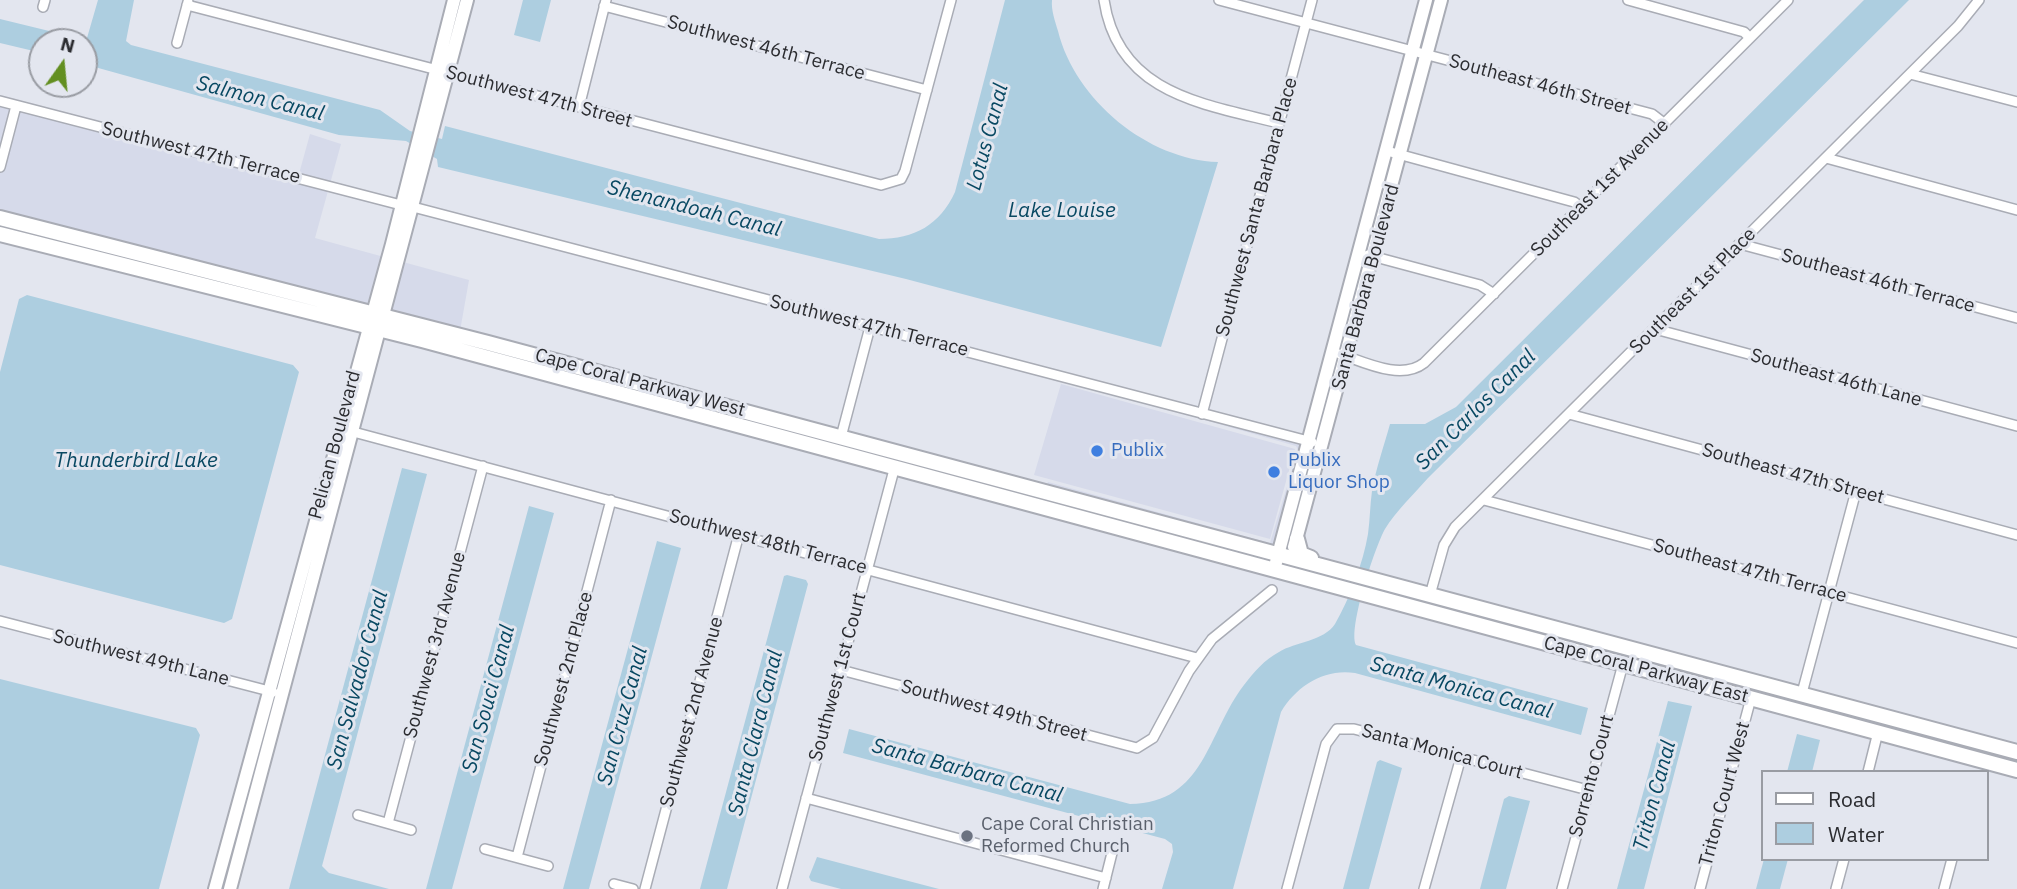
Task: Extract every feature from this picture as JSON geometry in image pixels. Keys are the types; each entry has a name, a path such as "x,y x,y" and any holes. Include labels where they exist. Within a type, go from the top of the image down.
{"main road":[{"name":"Cape Coral Parkway West","path":"0,218 376,321 748,428 1281,571"},
{"path":"0,226 69,243 89,241"},
{"name":"Cape Coral Parkway West","path":"0,234 376,321 841,437 1285,556"},
{"path":"748,428 764,425 831,442 841,437"},
{"path":"895,466 908,462 976,480 987,477"},
{"path":"1029,502 1047,501 1109,517 1124,513"},
{"path":"1297,539 1298,550 1306,556 1351,571"},
{"path":"1285,556 1351,571"},
{"name":"Cape Coral Parkway East","path":"1281,571 1878,732 1978,765 2017,769"},
{"name":"Cape Coral Parkway East","path":"1351,571 1413,591 2017,752"},
{"path":"1549,644 1554,637 1560,637 1605,649 1625,646"},
{"path":"1623,664 1633,657 1687,671 1708,668"},
{"path":"1751,698 1762,692 1826,708 1842,704"},
{"path":"1841,722 1854,718 1924,735 1929,728"}],"street":[{"name":"Pelican Boulevard","path":"442,71 454,0"},
{"name":"Pelican Boulevard","path":"216,887 340,428 376,321 442,71 467,0"},
{"path":"927,90 951,0"},
{"path":"1104,0 1110,24 1122,48 1144,75 1178,96 1279,123"},
{"name":"Southeast 46th Street","path":"1219,0 1652,114 1665,124"},
{"name":"Southwest Santa Barbara Place","path":"1202,414 1312,0"},
{"name":"Santa Barbara Boulevard","path":"1281,571 1309,441 1426,0"},
{"name":"Santa Barbara Boulevard","path":"1285,556 1297,539 1324,445 1441,0"},
{"path":"1628,0 1744,32 1750,38"},
{"name":"Southeast 1st Avenue","path":"1348,357 1409,372 1424,363 1788,0"},
{"name":"Southeast 1st Place","path":"1430,595 1448,537 1965,19 1979,0"},
{"name":"Southwest 47th Street","path":"187,3 881,186 891,185 901,179 905,172 927,90"},
{"path":"177,43 187,3"},
{"path":"579,107 605,3"},
{"name":"Southwest 46th Terrace","path":"605,3 927,90"},
{"path":"1910,74 2017,102"},
{"name":"Southwest 47th Terrace","path":"0,102 1324,445"},
{"path":"0,167 16,106"},
{"path":"1387,151 1574,202 1581,207"},
{"path":"1826,158 2017,210"},
{"name":"Southeast 46th Terrace","path":"1740,244 2017,318"},
{"path":"1360,253 1480,285 1494,294"},
{"name":"Pelican Boulevard","path":"230,889 354,432 376,321"},
{"path":"841,437 870,327"},
{"name":"Southeast 46th Lane","path":"1655,329 2017,426"},
{"path":"1334,352 1348,357"},
{"name":"Southeast 47th Street","path":"1569,414 2017,535"},
{"name":"Southwest 48th Terrace","path":"340,428 1197,658"},
{"name":"Southwest 3rd Avenue","path":"388,824 483,466"},
{"name":"Southwest 1st Court","path":"782,889 895,466"},
{"path":"1802,693 1856,491"},
{"name":"Southwest 2nd Place","path":"517,858 611,500"},
{"name":"Southeast 47th Terrace","path":"1484,500 2017,643"},
{"name":"Southwest 2nd Avenue","path":"645,889 739,534"},
{"path":"1197,658 1228,623 1272,590"},
{"name":"Southwest 49th Lane","path":"0,621 283,694"},
{"name":"Southwest 49th Street","path":"841,670 1128,747 1147,744 1197,658"},
{"name":"Sorrento Court","path":"1562,889 1623,664"},
{"name":"Triton Court West","path":"1700,889 1751,698"},
{"name":"Santa Monica Court","path":"1287,889 1326,744 1337,729 1354,729 1588,790"},
{"path":"1868,770 1878,732"},
{"path":"1424,889 1461,757"},
{"path":"806,798 1106,878"},
{"path":"358,815 411,830"},
{"path":"485,849 548,866"},
{"path":"1103,889 1113,849"},
{"path":"1836,889 1843,861"},
{"path":"1944,889 1951,861"},
{"path":"614,884 633,889"},
{"path":"216,887 230,889"}],"shaded area":[{"path":"0,106 297,181 310,134 341,144 315,238 384,257 369,308 0,213"},
{"path":"403,262 469,280 460,331 389,313"},
{"path":"1071,382 1306,439 1276,549 1046,488 1048,482 1270,543 1298,450 1296,446"},
{"path":"1061,384 1295,449 1270,539 1034,475"}],"water":[{"name":"Lake Louise","path":"98,0 134,0 126,41 131,45 380,110 410,131 442,139 445,126 879,239 904,236 924,228 942,213 955,192 1005,0 1052,0 1067,56 1080,80 1118,122 1141,138 1166,150 1192,159 1218,162 1161,347 906,279 438,167 437,159 406,141 339,135 98,68 98,28 90,28"},
{"path":"523,0 551,0 540,42 514,35"},
{"path":"1864,0 1909,0 1428,478 1389,522 1375,552 1359,606 1356,645 1588,708 1581,735 1355,673 1322,676 1295,694 1281,712 1233,889 1162,889 1173,852 1172,844 1165,839 843,753 849,729 1130,804 1155,801 1174,792 1189,779 1201,762 1232,704 1260,667 1274,655 1317,638 1335,624 1351,592 1363,557 1371,496 1390,424 1425,424 1456,407"},
{"name":"Lake Louise","path":"0,19 37,28 28,28 28,50 0,43"},
{"name":"Thunderbird Lake","path":"27,295 293,365 299,372 232,619 224,623 0,565 0,372 19,299"},
{"name":"San Salvador Canal","path":"402,468 427,474 322,866 329,873 389,889 289,889"},
{"name":"San Souci Canal","path":"529,506 554,513 452,889 426,889"},
{"name":"San Cruz Canal","path":"657,541 681,548 589,889 563,889"},
{"name":"Santa Clara Canal","path":"784,576 806,580 808,584 727,889 700,889"},
{"path":"0,679 196,728 200,735 159,889 0,889"},
{"name":"Triton Canal","path":"1668,701 1692,706 1644,889 1617,889"},
{"path":"1797,734 1820,740 1812,770 1788,770"},
{"path":"1380,760 1402,768 1369,889 1343,889 1377,762"},
{"path":"1509,796 1530,801 1506,889 1480,889 1504,799"},
{"path":"817,857 939,889 841,889 811,881 809,877"},
{"path":"1763,861 1787,861 1780,889 1756,889"}],"place":[{"name":"Publix","path":"1097,451"},
{"name":"Publix Liquor Shop","path":"1274,472"},
{"name":"Cape Coral Christian Reformed Church","path":"967,836"}],"water label":[{"name":"Salmon Canal","path":"260,99"},
{"name":"Lotus Canal","path":"988,137"},
{"name":"Shenandoah Canal","path":"694,209"},
{"name":"San Carlos Canal","path":"1476,410"},
{"name":"Santa Monica Canal","path":"1461,688"},
{"name":"Santa Barbara Canal","path":"967,771"}]}
